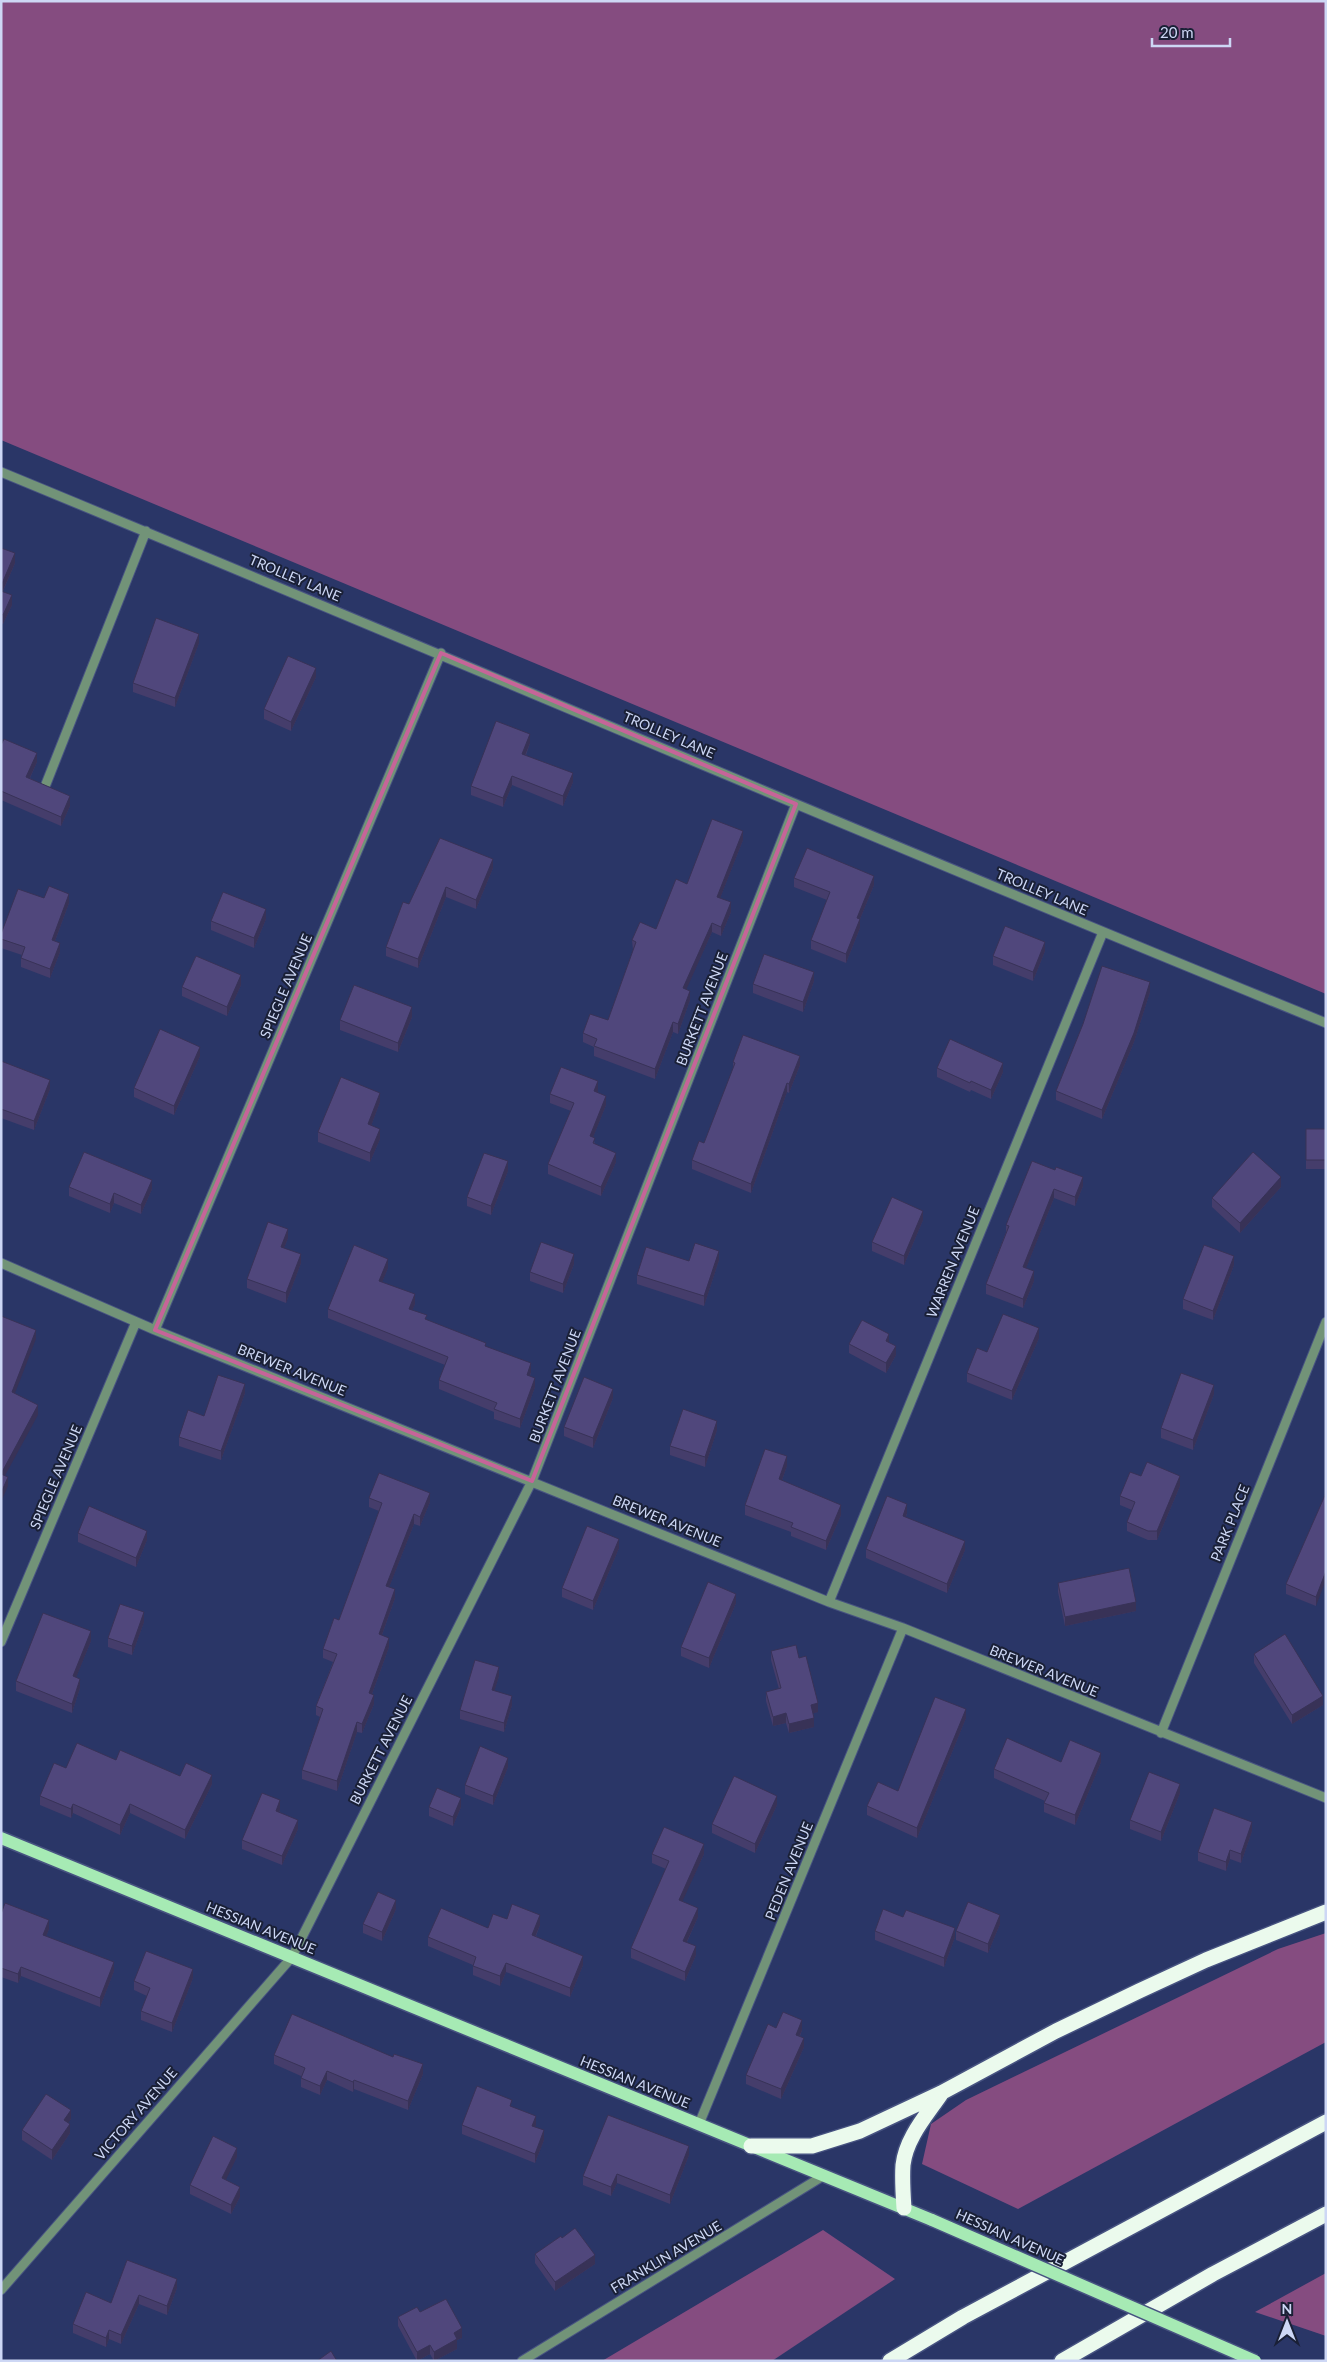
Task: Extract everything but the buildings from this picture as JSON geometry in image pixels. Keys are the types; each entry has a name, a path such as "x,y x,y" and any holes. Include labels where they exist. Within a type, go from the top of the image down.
{"highway":[{"path":"751,2146 803,2146 827,2143 860,2131 941,2093 1056,2032 1148,1987 1251,1941 1326,1912"},
{"path":"904,2208 903,2172 905,2154 917,2128 941,2093"},
{"path":"890,2361 972,2312 1326,2122"},
{"path":"1062,2361 1213,2274 1326,2214"}],"main road":[{"name":"HESSIAN AVENUE","path":"1,1838 904,2208 1254,2361"}],"street":[{"name":"TROLLEY LANE","path":"1,472 441,653 796,804 1326,1023"},
{"path":"46,784 146,531"},
{"name":"SPIEGLE AVENUE","path":"155,1330 441,653"},
{"name":"BURKETT AVENUE","path":"292,1957 532,1481 796,804"},
{"name":"WARREN AVENUE","path":"829,1602 1103,932"},
{"name":"BREWER AVENUE","path":"1,1263 155,1330 829,1602 903,1628 1161,1734 1326,1798"},
{"name":"SPIEGLE AVENUE","path":"1,1642 136,1322"},
{"name":"PARK PLACE","path":"1161,1734 1326,1322"},
{"name":"PEDEN AVENUE","path":"699,2124 903,1628"},
{"name":"VICTORY AVENUE","path":"1,2290 292,1957"},
{"name":"FRANKLIN AVENUE","path":"522,2361 823,2176"}],"highlighted area":[{"path":"441,653 796,804 532,1481 155,1330"}],"shaded area":[{"path":"1,1 1326,1 1326,994 1,440"},
{"path":"1326,1933 1326,2042 1018,2209 922,2164 931,2124 966,2100 1278,1949"},
{"path":"823,2230 895,2279 772,2361 602,2361"},
{"path":"1326,2273 1326,2336 1255,2312"}]}
